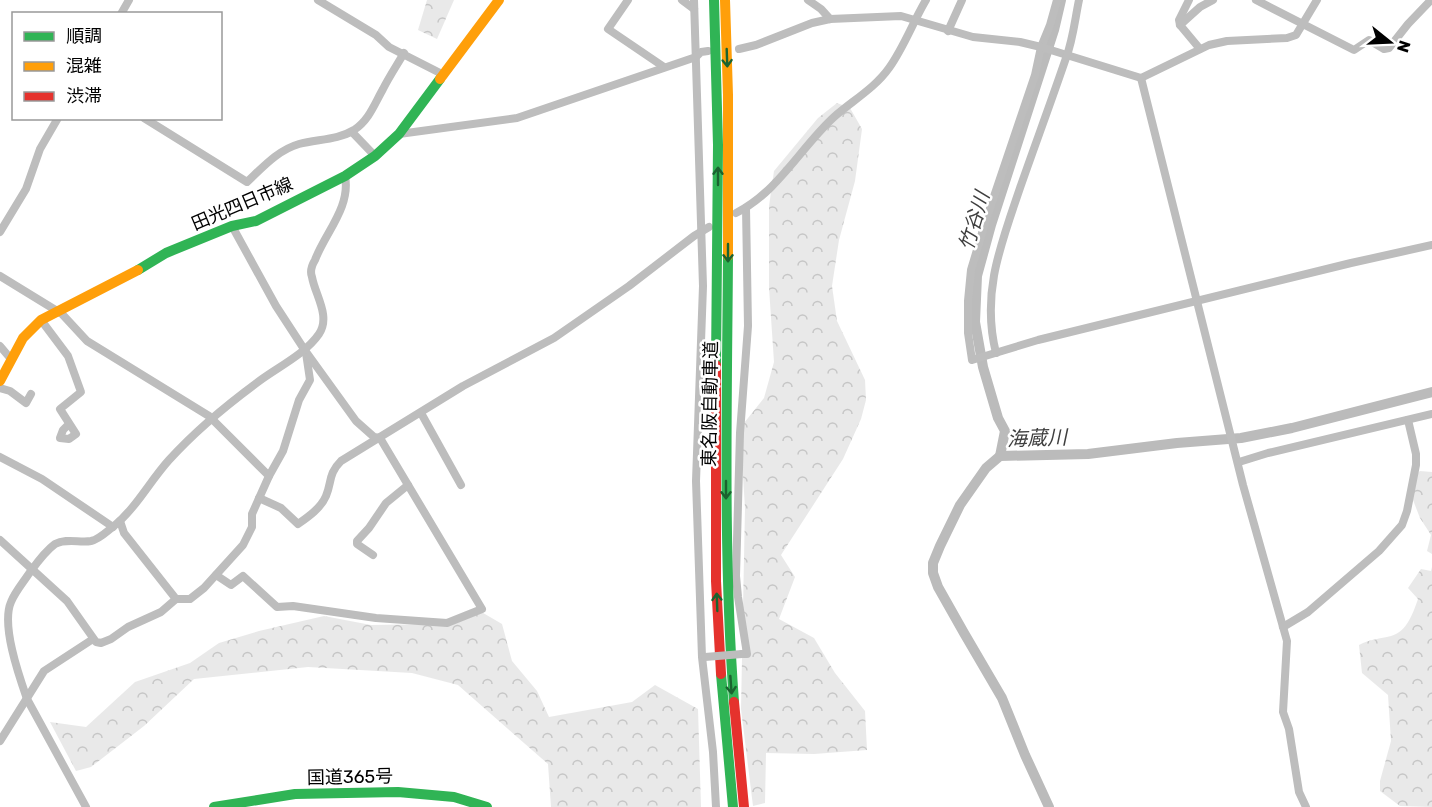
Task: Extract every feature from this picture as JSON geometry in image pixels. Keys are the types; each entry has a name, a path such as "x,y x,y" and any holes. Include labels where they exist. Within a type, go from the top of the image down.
{"main road":[{"name":"田光四日市線","path":"0,381 23,338 41,320 166,253 232,226 256,221 345,176 375,156 399,134 499,0"},
{"name":"東名阪自動車道","path":"714,0 718,98 716,582 720,674 733,807"},
{"name":"東名阪自動車道","path":"725,0 728,98 727,581 736,745 744,807"},
{"name":"国道365号","path":"214,807 295,795 398,792 454,797 486,807"}],"street":[{"path":"318,0 376,35 389,47 444,75"},
{"path":"628,0 608,29 664,67"},
{"path":"682,0 694,4 705,229 696,481 704,657 716,807"},
{"path":"808,0 821,9 830,20"},
{"path":"736,213 746,208 771,186 833,118 880,78 898,54 927,0"},
{"path":"948,31 962,0"},
{"path":"1057,0 1035,75 984,223 971,270 968,333 972,360 1038,340 1432,245"},
{"path":"995,353 990,313 995,266 1065,56 1079,0"},
{"path":"1189,0 1179,20 1180,25 1200,49"},
{"path":"1180,25 1200,7 1213,0"},
{"path":"1256,0 1354,50 1369,40 1386,49 1431,0"},
{"path":"739,49 756,45 813,23 902,15 973,37 1020,42 1043,48 1141,78 1200,49 1227,41 1287,38 1296,35 1317,0"},
{"path":"399,134 517,118 708,51"},
{"path":"147,120 248,182 272,159 287,149 298,144 352,132 371,114 404,53"},
{"path":"1141,78 1243,485 1287,641 1283,712 1289,729 1299,792 1306,807"},
{"path":"0,232 26,189 40,149 57,120"},
{"path":"352,132 375,156"},
{"path":"86,807 27,699 10,638 8,617 11,602 43,555 55,544 95,540 120,521 168,461 212,418 304,349 319,333 322,326 322,304 312,277 312,269 315,258 342,205 345,176"},
{"path":"704,657 747,654 736,576 740,433 748,326 746,208"},
{"path":"216,575 231,585 243,576 277,608 293,606 375,618 447,623 482,609 380,438 374,437 356,421 304,349 276,306 232,226"},
{"path":"259,498 281,508 298,524 308,518 324,501 334,468 341,461 463,386 554,338 705,229"},
{"path":"0,276 62,314 87,341 212,418 269,476"},
{"path":"41,320 68,356 81,392 60,409 69,424"},
{"path":"0,346 11,359"},
{"path":"0,540 67,601 96,642 101,643 111,639 128,627 161,612 176,599 190,599 243,545 250,532 252,514 283,451 299,400 310,380 304,349"},
{"path":"0,388 10,391 26,403 31,394"},
{"path":"421,413 462,485"},
{"path":"1239,462 1432,414"},
{"path":"1283,627 1308,612 1371,559 1402,525 1416,465 1416,453 1408,420"},
{"path":"0,457 42,479 112,527"},
{"path":"373,555 357,544 357,541 386,503 408,485"},
{"path":"120,521 123,533 176,599"},
{"path":"0,741 47,668 93,639"}],"green space":[{"path":"427,0 454,0 437,39 418,30"},
{"path":"837,103 850,108 862,129 855,181 839,240 832,286 837,321 865,380 866,400 861,419 843,459 781,555 795,577 779,619 814,638 835,673 865,711 867,750 814,754 766,753 765,803 753,806 741,709 745,508 740,428 764,398 774,362 769,288 769,206 774,171 818,118"},
{"path":"1420,471 1432,472 1432,554 1427,551 1431,535 1420,518 1413,500 1413,477"},
{"path":"1432,567 1432,807 1400,806 1380,791 1380,781 1391,741 1388,695 1362,673 1359,645 1397,634 1405,626 1418,599 1408,588 1421,569 1431,571"},
{"path":"478,610 502,624 512,661 537,691 549,717 632,702 655,685 698,709 701,807 551,807 548,764 458,685 412,673 308,667 194,679 144,726 91,767 76,771 50,722 86,727 135,682 190,663 219,643 259,631 324,616 371,625 438,624"}],"waterway":[{"name":"竹谷川","path":"1000,456 1005,431 998,418 983,367 975,322 977,276 991,225 1054,30 1061,0"},
{"name":"海蔵川","path":"1049,807 1002,698 938,587 933,573 933,563 960,505 986,468 1000,456 1088,454 1241,438 1292,428 1432,392"}],"traffic: fast":[{"path":"714,0 718,145 716,365"},
{"path":"138,270 166,253 232,226 256,221 345,176 375,156 399,134 440,79"},
{"path":"728,256 727,535 734,702"},
{"path":"721,674 733,807"},
{"path":"214,807 295,794 398,792 454,797 487,807"}],"traffic: slow":[{"path":"440,79 499,0"},
{"path":"725,0 728,95 728,256"},
{"path":"0,381 23,338 41,320 138,270"}],"traffic: jam":[{"path":"716,365 716,581 721,674"},
{"path":"734,702 744,807"}]}
